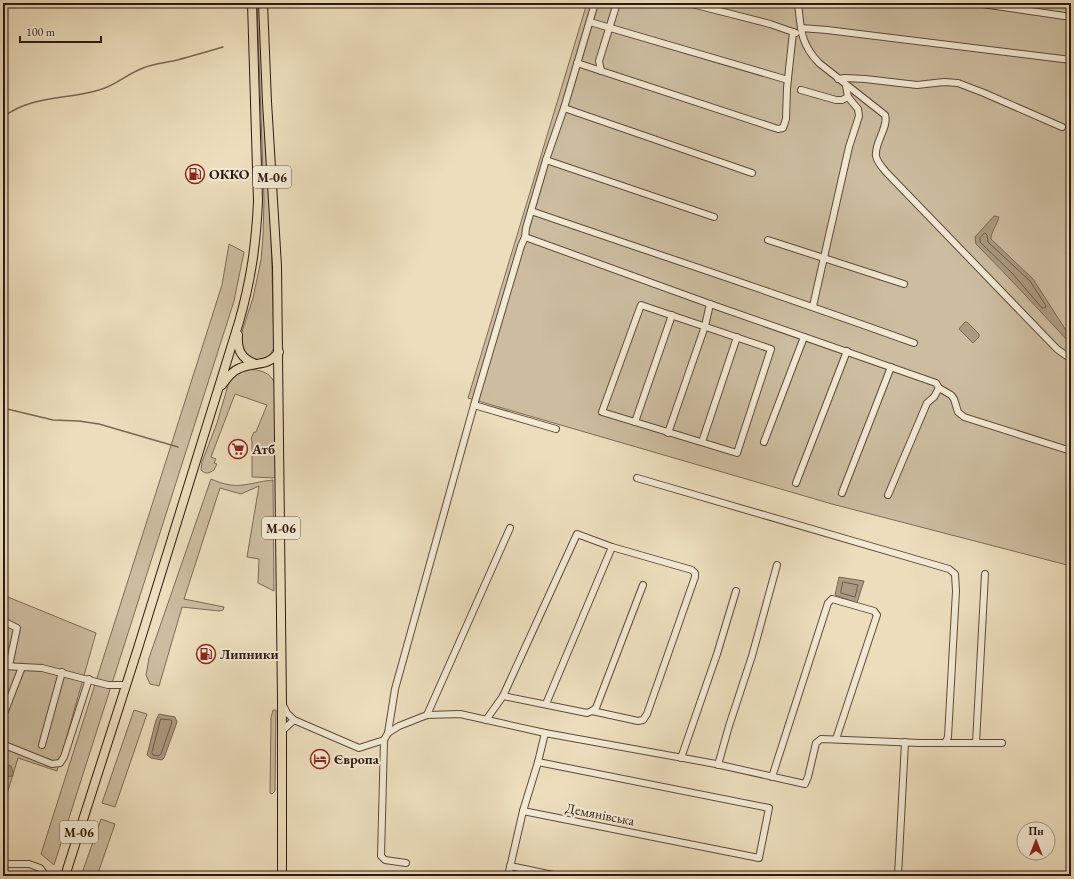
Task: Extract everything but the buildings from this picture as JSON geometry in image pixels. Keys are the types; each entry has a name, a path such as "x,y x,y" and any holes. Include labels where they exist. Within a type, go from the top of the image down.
{"highway":[{"name":"М-06","path":"65,876 239,322 250,280 257,228 258,201 252,3"},
{"name":"М-06","path":"263,3 267,102 277,259 282,704 282,876"},
{"path":"239,322 239,350 242,356 246,359 258,364"},
{"path":"218,389 236,370 246,366 269,362 279,352"}],"street":[{"path":"406,863 385,860 381,856 384,740 388,733 394,689 474,405 521,246 525,237 526,228 546,160 564,108 595,3"},
{"path":"601,71 599,61 617,3"},
{"path":"688,3 770,24 793,32 842,32 1071,60"},
{"path":"798,3 801,31 804,43 810,54 846,86 885,115 886,121 877,145 876,156 878,162 1057,349 1071,359"},
{"path":"976,3 1071,17"},
{"path":"590,22 788,80"},
{"path":"577,63 778,129 783,128 785,124 793,32"},
{"path":"838,79 865,79 917,85 944,82 958,83 1062,128"},
{"path":"813,306 849,147 859,116 858,109 848,96 846,86"},
{"path":"801,90 836,100 842,100 848,96"},
{"path":"564,108 752,173"},
{"path":"546,160 714,217"},
{"path":"531,211 686,265 813,306 914,343"},
{"path":"525,237 710,304 936,382 939,388 951,395 954,399 958,412 964,417 1071,451"},
{"path":"768,240 904,284"},
{"path":"668,432 705,326 710,304"},
{"path":"641,305 672,315 772,349 737,453 602,412 641,305"},
{"path":"635,422 672,315"},
{"path":"702,442 737,337"},
{"path":"764,442 804,337"},
{"path":"796,483 847,351"},
{"path":"842,493 891,367"},
{"path":"888,495 927,403 934,397 939,388"},
{"path":"474,405 556,429"},
{"path":"637,478 954,572 956,576 956,591 953,659 948,737 945,743"},
{"path":"427,715 510,528"},
{"path":"486,720 503,696 577,534 612,547 692,570 695,573 695,577 647,714 643,720 638,721 592,711"},
{"path":"546,704 612,547"},
{"path":"718,765 752,656 778,565"},
{"path":"976,743 985,574"},
{"path":"503,696 587,713 596,708 644,585"},
{"path":"681,758 717,654 736,591"},
{"path":"772,777 828,602 832,599 874,611 877,615 836,739"},
{"path":"3,622 17,628 6,666 42,668 108,684 126,684"},
{"path":"3,716 22,667"},
{"path":"42,744 62,672"},
{"path":"3,746 7,746 52,764 60,763 64,757 89,679"},
{"path":"282,704 287,714 294,720 359,748 384,740"},
{"path":"388,733 399,726 427,715 460,714 545,734 718,765 805,784 816,743 822,739 945,743 1002,743"},
{"path":"282,731 294,720"},
{"path":"508,876 523,811 545,734"},
{"path":"898,876 906,742"},
{"name":"Демянівська","path":"523,811 759,858 769,808 538,762"},
{"path":"3,864 29,864 40,868 46,876"},
{"path":"510,866 558,876"}],"shaded area":[{"path":"257,3 261,3 274,347 270,355 260,360 248,358 240,344 240,338 253,298 261,260 263,237 264,201"},
{"path":"587,3 1071,3 1071,566 832,504 468,398"},
{"path":"229,244 244,252 234,301 54,865 41,854 222,285"},
{"path":"246,369 264,372 271,377 275,385 277,478 252,477 251,439 254,432 256,432 267,405 235,394 211,457 216,459 214,463 217,464 214,470 209,473 204,473 201,470 202,462 217,423 231,377"},
{"path":"211,479 228,485 242,485 273,480 274,591 258,583 259,559 247,557 259,486 241,494 220,488 184,599 224,607 223,610 219,611 182,607 159,686 150,684 146,675 149,658"},
{"path":"3,595 96,633 57,771 18,758 3,807"},
{"path":"134,710 147,714 115,807 102,803"},
{"path":"273,710 276,710 275,791 272,794 270,793 271,718"},
{"path":"101,819 115,824 97,876 81,876"}],"water":[{"path":"994,216 999,217 991,239 1033,279 1069,335 1069,342 976,244 975,237"},
{"path":"965,322 967,322 979,334 979,337 973,343 959,329"},
{"path":"839,577 864,581 857,603 835,595"},
{"path":"159,714 175,717 177,722 162,760 151,758 147,755"},
{"path":"3,763 11,766 13,776 3,777"}],"waterway":[{"path":"3,117 14,110 37,101 99,90 110,86 132,73 146,67 223,47"},
{"path":"3,408 53,420 79,421 99,424 178,447"}],"place":[{"name":"ОККО","path":"195,174"},
{"name":"Атб","path":"238,449"},
{"name":"Липники","path":"206,654"},
{"name":"Європа","path":"320,759"}]}
